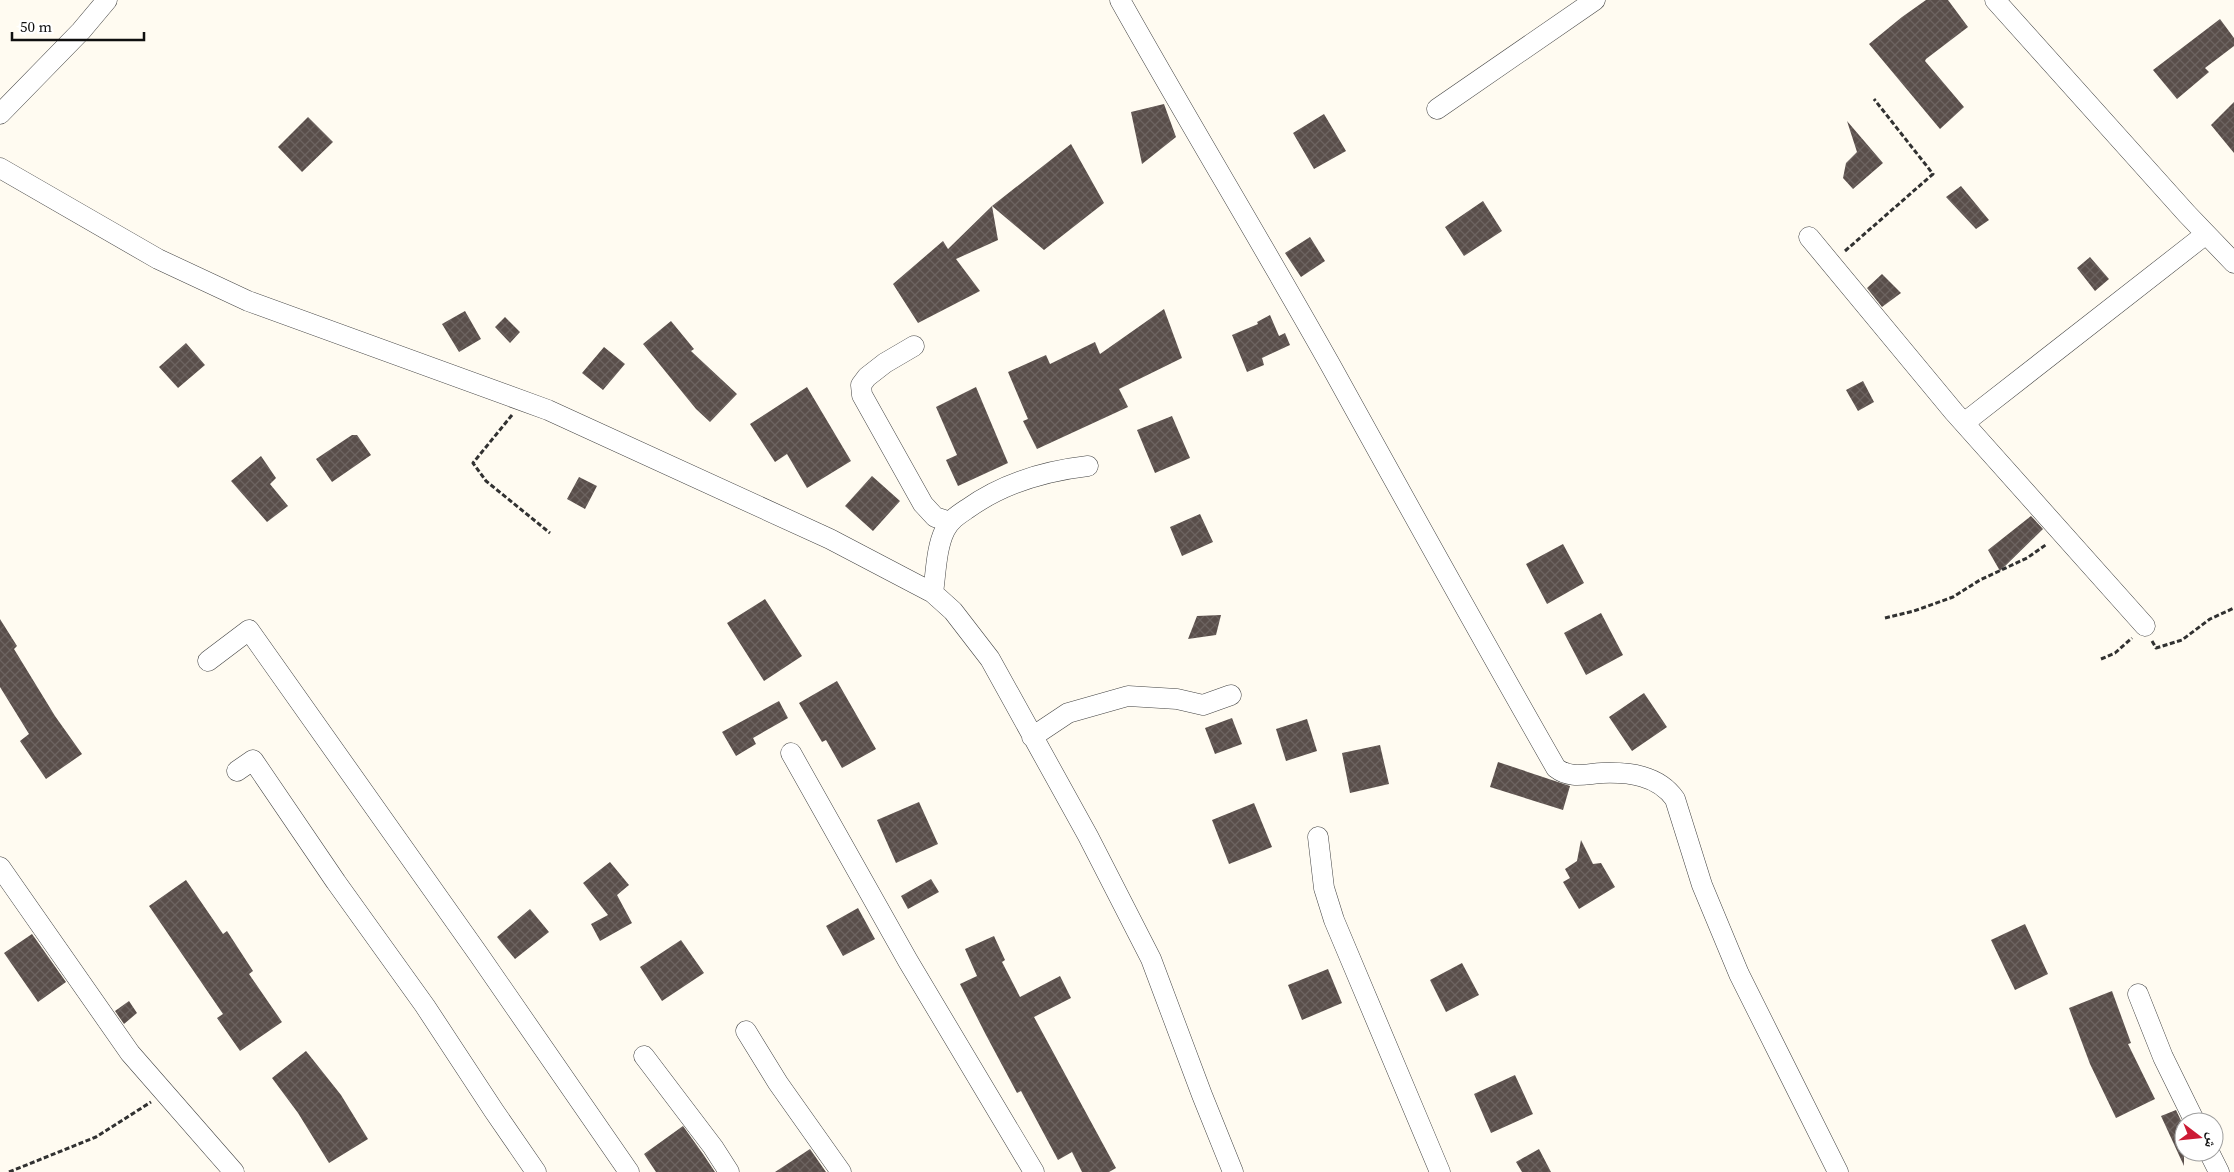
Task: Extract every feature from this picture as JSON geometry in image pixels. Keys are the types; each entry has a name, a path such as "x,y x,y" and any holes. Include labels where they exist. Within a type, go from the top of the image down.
{"street":[{"path":"0,114 81,30 107,0"},
{"path":"1120,0 1330,365 1385,467 1446,569 1556,768 1566,774 1579,776 1602,773 1646,776 1667,788 1674,799 1702,885 1739,974 1838,1172"},
{"path":"1437,109 1595,0"},
{"path":"1995,0 2234,263"},
{"path":"0,168 158,259 248,301 523,400 648,454 812,531 933,594 952,611 990,659 1088,836 1151,959 1233,1172"},
{"path":"1964,423 2206,234"},
{"path":"1809,236 1964,423 2144,626"},
{"path":"914,346 867,377 861,385 862,395 923,504 935,517 950,522"},
{"path":"933,594 939,549 944,532 950,522 999,489 1061,469 1088,466"},
{"path":"208,661 249,630 479,955 629,1172"},
{"path":"1032,737 1068,713 1128,696 1177,699 1203,705 1231,695"},
{"path":"791,753 908,961 1034,1172"},
{"path":"237,771 253,760 425,1006 536,1172"},
{"path":"1318,837 1324,888 1334,920 1440,1172"},
{"path":"0,867 64,956 102,1014 164,1092 234,1172"},
{"path":"2138,994 2163,1057 2189,1112"},
{"path":"746,1031 778,1083 841,1172"},
{"path":"644,1056 713,1147 729,1172"}],"path":[{"path":"1831,263 1933,174 1874,99"},
{"path":"523,400 473,463 486,481 550,533"},
{"path":"1884,618 1914,611 1953,597 1980,580 2028,558 2062,533"},
{"path":"2101,659 2115,653 2144,626 2156,648 2182,640 2210,619 2234,608"},
{"path":"10,1172 96,1137 164,1092"}],"building":[{"path":"1926,0 1948,0 1968,27 1925,61 1964,107 1940,129 1869,44"},
{"path":"2220,19 2234,38 2234,46 2205,68 2209,72 2177,99 2153,70"},
{"path":"2234,102 2234,153 2211,125"},
{"path":"1164,104 1176,137 1142,164 1131,112"},
{"path":"1324,114 1346,151 1314,169 1293,133"},
{"path":"308,117 333,142 302,172 278,147"},
{"path":"1847,121 1883,163 1853,189 1843,178 1846,163 1857,152"},
{"path":"1071,144 1104,203 1044,250 992,206"},
{"path":"1961,186 1989,220 1976,229 1946,197"},
{"path":"1483,201 1502,231 1464,256 1445,227"},
{"path":"992,206 998,240 956,259 980,291 918,323 893,284 943,241 948,249"},
{"path":"1310,237 1325,261 1301,277 1285,253"},
{"path":"2090,257 2109,279 2095,291 2077,268"},
{"path":"1882,274 1901,293 1882,307 1867,288"},
{"path":"1164,309 1182,358 1119,389 1128,407 1037,449 1023,421 1028,419 1008,372 1046,355 1050,364 1095,342 1100,354"},
{"path":"465,311 481,339 459,352 442,324"},
{"path":"1270,315 1279,336 1285,333 1290,345 1262,358 1264,365 1247,372 1232,335 1258,324 1257,322"},
{"path":"505,317 520,332 510,343 495,327"},
{"path":"671,321 694,349 691,351 737,394 710,422 696,409 643,344"},
{"path":"186,343 205,365 178,388 159,367"},
{"path":"604,347 625,364 603,390 582,373"},
{"path":"1863,381 1874,402 1858,411 1846,390"},
{"path":"807,387 851,461 807,488 787,454 775,462 750,424"},
{"path":"976,387 1008,463 958,486 946,460 957,455 936,407"},
{"path":"1172,416 1190,458 1155,473 1137,430"},
{"path":"352,435 357,435 371,455 332,482 316,459"},
{"path":"261,456 276,478 270,484 288,506 267,522 231,481"},
{"path":"872,476 900,501 873,531 845,506"},
{"path":"579,477 597,486 585,509 567,499"},
{"path":"1200,514 1213,542 1182,556 1170,527"},
{"path":"2031,516 2043,529 2000,571 1988,550"},
{"path":"1563,544 1584,583 1547,604 1526,564"},
{"path":"765,599 802,656 764,681 727,623"},
{"path":"1601,613 1623,655 1586,675 1564,633"},
{"path":"1221,615 1216,635 1188,639 1197,616"},
{"path":"0,619 17,646 14,649 55,716 82,754 46,779 20,741 29,734 0,687"},
{"path":"837,681 876,749 842,768 826,740 822,742 799,703"},
{"path":"1644,693 1667,727 1632,751 1609,717"},
{"path":"779,701 788,718 753,738 756,744 736,756 722,732"},
{"path":"1232,718 1242,744 1215,754 1205,728"},
{"path":"1307,719 1317,751 1286,761 1276,729"},
{"path":"1380,745 1389,784 1350,793 1342,753"},
{"path":"1498,762 1570,786 1563,810 1490,787"},
{"path":"919,802 938,844 896,863 877,820"},
{"path":"1254,803 1272,847 1229,864 1212,820"},
{"path":"1581,840 1593,864 1601,863 1615,887 1579,909 1563,882 1570,878 1565,869 1577,861"},
{"path":"610,862 629,885 617,895 632,923 600,941 591,924 608,915 583,883"},
{"path":"931,879 939,892 908,909 901,896"},
{"path":"186,880 223,934 227,931 253,971 249,974 282,1022 240,1051 217,1018 223,1014 149,906"},
{"path":"858,908 875,939 843,956 826,926"},
{"path":"530,909 549,932 515,959 497,937"},
{"path":"2025,924 2048,974 2015,990 1991,940"},
{"path":"32,934 66,982 38,1002 4,953"},
{"path":"994,936 1005,960 1002,962 1020,997 1060,976 1071,998 1034,1017 1116,1168 1109,1172 1082,1172 1072,1152 1058,1160 1021,1091 1017,1093 960,984 977,976 965,949"},
{"path":"681,940 704,973 662,1001 640,967"},
{"path":"1462,963 1479,995 1446,1012 1430,980"},
{"path":"1328,969 1342,1003 1302,1020 1288,985"},
{"path":"2112,991 2131,1043 2128,1044 2155,1099 2116,1118 2090,1064 2069,1008"},
{"path":"129,1001 137,1013 124,1024 115,1011"},
{"path":"306,1051 341,1095 368,1139 329,1163 298,1113 272,1078"},
{"path":"1515,1075 1533,1114 1491,1133 1474,1094"},
{"path":"2176,1110 2177,1112 2174,1112 2174,1144 2161,1116"},
{"path":"683,1126 715,1172 656,1172 644,1154"},
{"path":"810,1149 826,1172 775,1172"},
{"path":"1539,1149 1551,1172 1522,1172 1516,1162"}]}
